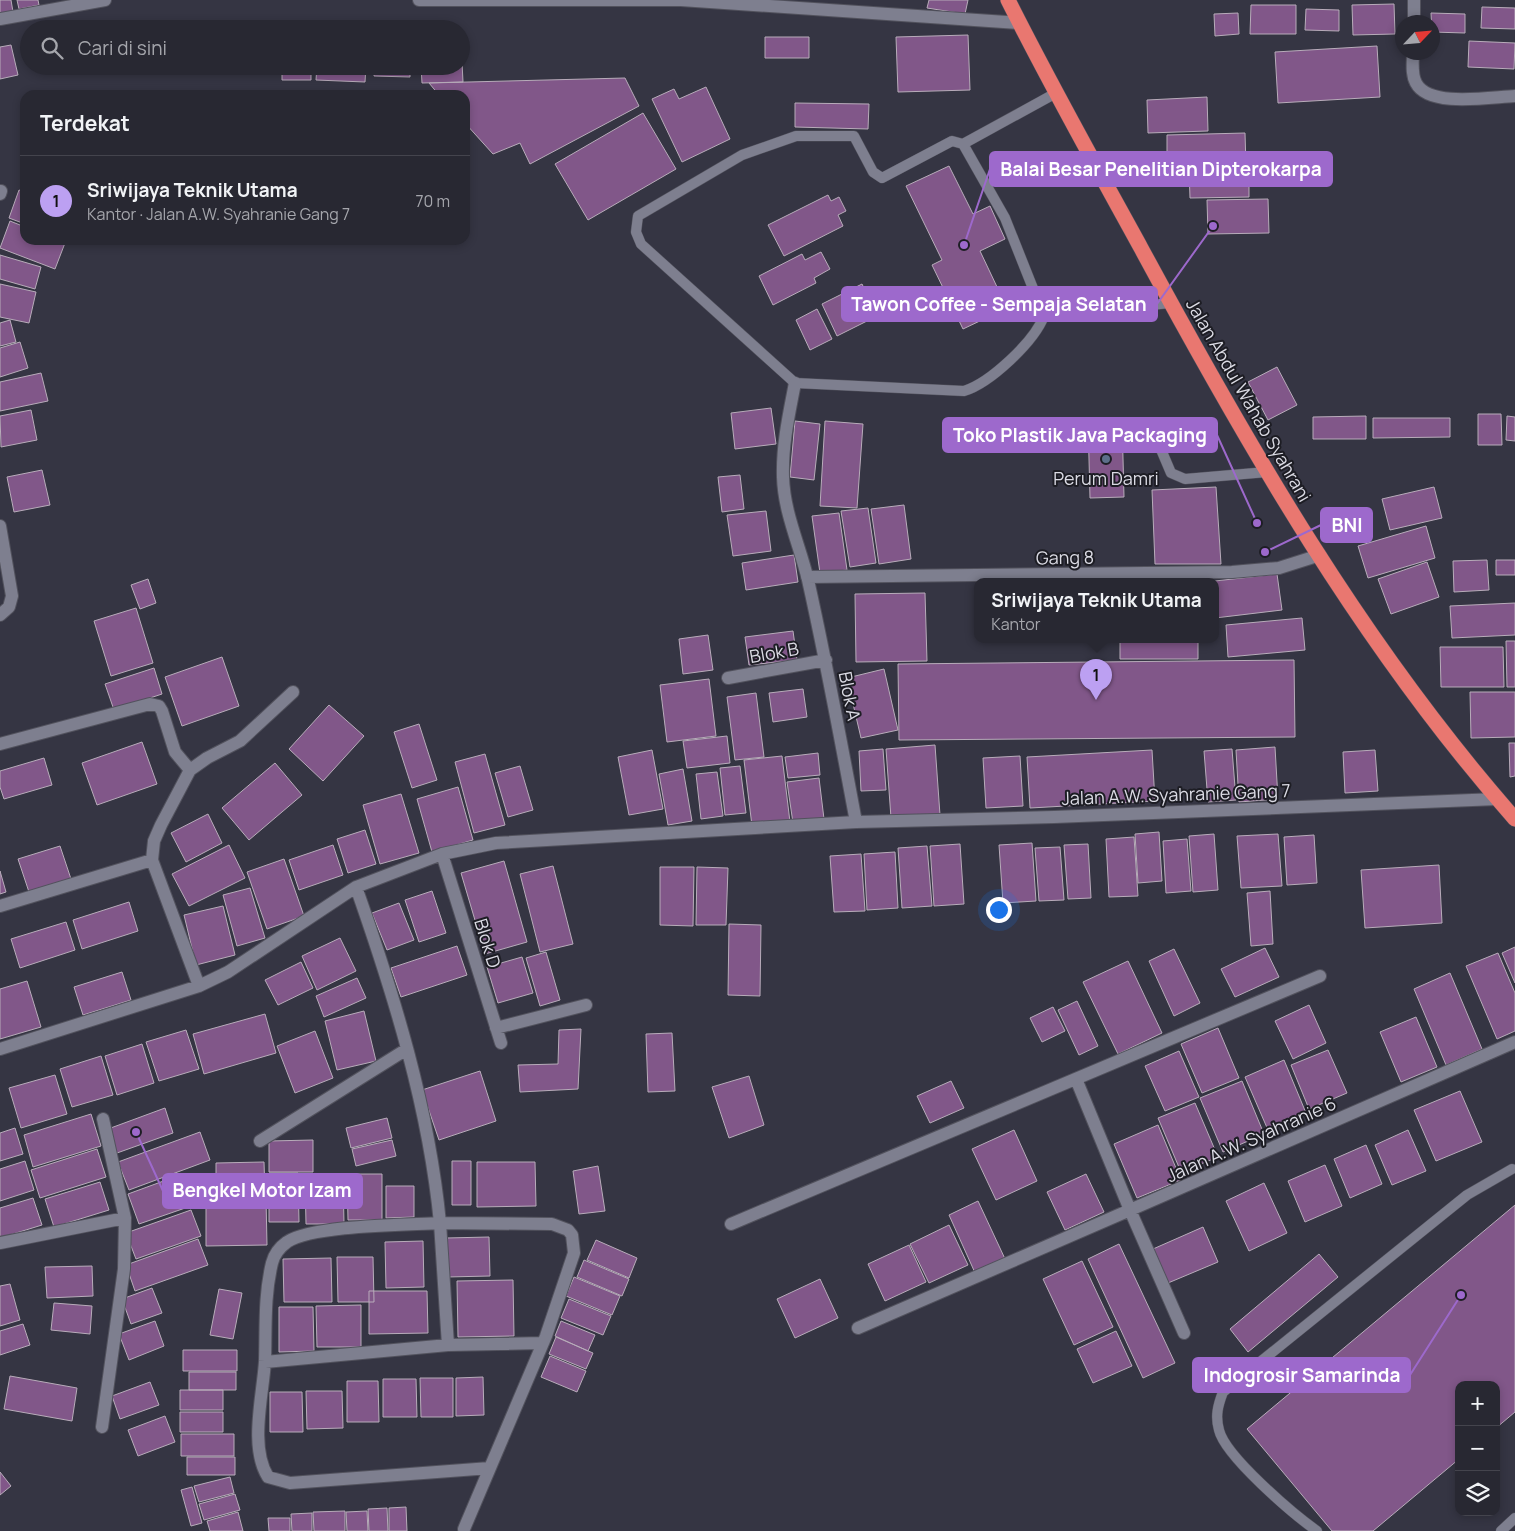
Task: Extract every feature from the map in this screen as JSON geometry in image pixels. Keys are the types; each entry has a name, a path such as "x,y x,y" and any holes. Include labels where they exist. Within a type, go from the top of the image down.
{"highway":[{"name":"Jalan Abdul Wahab Syahrani","path":"1008,0 1170,303 1267,472 1377,643 1449,739 1515,819"}],"street":[{"path":"0,19 105,0"},
{"path":"418,0 680,0 1020,23"},
{"path":"1414,0 1414,15"},
{"path":"1413,60 1416,84 1426,93 1440,99 1515,96"},
{"name":"Blok A","path":"795,383 787,423 783,478 786,505 807,577 826,660 856,822"},
{"path":"0,526 12,596 9,607 0,615"},
{"name":"Gang 8","path":"807,577 1232,572 1279,568 1320,555"},
{"name":"Blok B","path":"728,678 826,660"},
{"path":"200,986 152,860 154,841 190,770 207,758 240,741 293,692"},
{"path":"0,744 150,704 159,706 175,752 190,770"},
{"name":"Jalan A.W. Syahranie Gang 7","path":"0,1049 200,986 228,972 356,887 442,854 496,842 856,822 1054,817 1497,799"},
{"name":"Blok D","path":"442,854 501,1043"},
{"path":"0,906 152,860"},
{"path":"356,887 379,954 406,1049 436,1176 448,1344"},
{"path":"731,1224 1320,976"},
{"path":"496,1028 586,1005"},
{"name":"Jalan A.W. Syahranie 6","path":"858,1328 1515,1042"},
{"path":"260,1141 406,1049"},
{"path":"1076,1079 1130,1210 1184,1333"},
{"path":"102,1427 124,1269 125,1218 104,1119"},
{"path":"0,1243 125,1218"},
{"path":"464,1529 490,1468 543,1343 574,1253 572,1235 568,1230 552,1224 440,1223 308,1233 285,1244 276,1253 272,1262 266,1295 264,1362 259,1420 261,1466 268,1477 290,1483 490,1468"},
{"path":"264,1362 448,1344 543,1343"}],"lane":[{"path":"1056,92 963,144 952,141 882,178 873,172 854,136 796,136 742,155 638,216 636,232 640,244 795,383 964,392 974,388 1012,359 1044,316 1170,303"},
{"path":"963,144 1005,218 1044,316"},
{"path":"1157,440 1171,473 1185,479 1267,472"},
{"path":"1317,1531 1238,1460 1219,1431 1217,1408 1223,1392 1467,1195 1512,1169"},
{"path":"1501,1531 1515,1518"}],"building":[{"path":"0,0 11,0 13,12 0,14"},
{"path":"17,0 38,0 39,5 19,9"},
{"path":"929,0 968,0 965,14 927,8"},
{"path":"1394,4 1395,34 1353,35 1352,5"},
{"path":"1251,5 1296,5 1296,34 1250,34"},
{"path":"1482,7 1515,8 1515,29 1481,28"},
{"path":"1306,9 1339,10 1339,31 1305,30"},
{"path":"1238,13 1239,34 1215,36 1214,14"},
{"path":"1431,13 1465,14 1465,33 1440,32 1440,15 1431,15"},
{"path":"968,35 970,90 898,92 896,37"},
{"path":"765,37 809,37 809,58 765,58"},
{"path":"1469,41 1515,43 1514,69 1468,67"},
{"path":"11,45 18,75 0,79 0,47"},
{"path":"1377,46 1380,97 1278,103 1275,52"},
{"path":"282,75 311,75 311,80 282,80"},
{"path":"316,75 365,75 365,82 316,80"},
{"path":"410,75 410,77 374,76"},
{"path":"422,75 463,75 463,82 422,83"},
{"path":"625,78 639,106 530,164 520,143 493,154 470,129 470,90 435,90 429,83"},
{"path":"706,87 730,139 682,162 652,99 674,89 679,99"},
{"path":"1207,97 1208,131 1148,133 1147,100"},
{"path":"795,103 869,104 868,129 795,127"},
{"path":"643,113 676,169 588,220 555,164"},
{"path":"1245,133 1246,166 1167,167 1167,135"},
{"path":"949,166 973,214 990,206 1005,239 980,251 1007,308 963,329 932,265 942,260 906,186"},
{"path":"1249,168 1249,197 1190,198 1189,169"},
{"path":"19,190 20,190 20,222 9,218"},
{"path":"828,195 831,201 839,197 846,211 838,215 843,226 784,256 768,225"},
{"path":"1268,199 1269,233 1208,234 1207,200"},
{"path":"10,221 20,225 20,245 64,245 55,269 0,248"},
{"path":"821,252 830,269 814,278 816,283 773,305 759,276 802,254 805,260"},
{"path":"0,255 41,267 35,289 0,279"},
{"path":"0,284 36,292 29,323 0,317"},
{"path":"862,284 877,316 837,336 822,304"},
{"path":"817,309 832,339 810,350 796,320"},
{"path":"10,320 16,342 0,346 0,323"},
{"path":"20,342 28,368 0,377 0,348"},
{"path":"1277,367 1297,405 1268,420 1248,382"},
{"path":"41,373 48,401 0,411 0,382"},
{"path":"771,408 776,444 735,449 731,413"},
{"path":"31,410 37,440 1,447 0,416"},
{"path":"1478,414 1501,414 1502,445 1478,445"},
{"path":"1366,416 1366,439 1313,439 1313,417"},
{"path":"1507,416 1515,417 1515,441 1506,440"},
{"path":"1373,418 1450,418 1450,437 1373,438"},
{"name":"Perum Damri","path":"1122,420 1124,497 1090,498 1088,421"},
{"path":"795,421 820,424 814,480 790,477"},
{"path":"825,421 863,424 857,508 820,506"},
{"path":"42,470 50,505 14,512 7,477"},
{"path":"740,475 744,509 722,512 718,477"},
{"path":"1216,487 1221,564 1155,564 1152,490"},
{"path":"1434,487 1442,518 1390,530 1382,499"},
{"path":"904,505 911,559 879,564 871,509"},
{"path":"868,508 876,563 850,567 841,511"},
{"path":"766,511 771,551 733,556 727,515"},
{"path":"839,513 847,570 820,573 812,516"},
{"path":"1426,526 1435,558 1368,578 1358,546"},
{"path":"794,555 798,582 746,590 742,563"},
{"path":"1487,560 1489,590 1454,592 1453,561"},
{"path":"1496,560 1515,560 1515,575 1496,575"},
{"path":"1427,562 1439,597 1391,614 1378,579"},
{"path":"1277,574 1282,610 1219,618 1219,581"},
{"path":"148,579 156,603 140,609 131,585"},
{"path":"925,593 927,661 856,662 855,594"},
{"path":"1515,603 1515,635 1452,638 1450,606"},
{"path":"136,608 153,663 111,676 94,621"},
{"path":"1302,618 1305,650 1228,657 1226,625"},
{"path":"793,631 797,660 749,665 745,637"},
{"path":"708,635 713,670 683,674 679,639"},
{"path":"1506,641 1515,641 1515,687 1507,687"},
{"path":"1120,643 1198,643 1198,659 1120,659"},
{"path":"1440,647 1503,647 1504,687 1441,687"},
{"path":"222,657 239,706 182,726 165,677"},
{"path":"1294,660 1295,737 899,740 898,664"},
{"path":"154,668 162,694 114,710 105,684"},
{"path":"884,669 898,730 861,738 847,678"},
{"path":"709,679 716,736 667,742 660,685"},
{"path":"803,689 807,717 773,722 769,693"},
{"path":"1470,692 1515,692 1515,737 1471,738"},
{"path":"756,693 764,757 735,760 727,697"},
{"path":"329,705 364,736 323,781 289,749"},
{"path":"419,724 437,780 412,788 394,732"},
{"path":"727,736 730,763 687,768 683,741"},
{"path":"142,742 157,784 97,805 82,763"},
{"path":"1509,743 1515,743 1515,776 1510,777"},
{"path":"935,745 940,815 891,818 886,749"},
{"path":"1275,747 1278,799 1239,802 1236,750"},
{"path":"883,749 886,790 861,791 859,751"},
{"path":"1232,749 1236,800 1208,802 1204,751"},
{"path":"652,750 663,809 629,815 618,757"},
{"path":"1152,750 1155,801 1030,808 1027,757"},
{"path":"1375,750 1378,791 1345,793 1343,752"},
{"path":"818,753 820,775 788,778 785,757"},
{"path":"485,754 505,825 474,833 455,762"},
{"path":"782,756 790,822 752,826 744,760"},
{"path":"1020,756 1023,806 986,808 983,758"},
{"path":"44,758 52,785 4,799 0,787 0,771"},
{"path":"275,763 302,795 249,840 222,808"},
{"path":"520,766 533,810 508,817 495,773"},
{"path":"740,766 746,813 725,815 720,768"},
{"path":"683,769 692,821 668,825 659,774"},
{"path":"717,772 723,816 701,819 696,774"},
{"path":"819,778 824,819 793,823 787,782"},
{"path":"458,787 473,840 432,852 417,799"},
{"path":"401,794 419,853 380,864 363,805"},
{"path":"208,814 222,843 186,862 171,833"},
{"path":"365,830 376,864 348,873 337,839"},
{"path":"1159,832 1162,881 1138,883 1135,834"},
{"path":"1214,834 1218,890 1193,892 1189,836"},
{"path":"1278,834 1282,886 1241,888 1237,836"},
{"path":"1314,835 1317,883 1287,885 1284,837"},
{"path":"1134,837 1138,896 1109,897 1106,839"},
{"path":"1187,839 1191,891 1166,893 1163,841"},
{"path":"1032,843 1036,901 1003,903 999,845"},
{"path":"960,844 964,904 934,906 930,846"},
{"path":"1088,844 1091,898 1068,899 1064,845"},
{"path":"229,845 245,878 189,906 172,874"},
{"path":"333,845 343,875 299,890 289,860"},
{"path":"60,846 71,879 29,892 18,859"},
{"path":"927,846 932,906 902,908 898,848"},
{"path":"1060,847 1064,900 1039,901 1035,848"},
{"path":"895,852 898,908 867,910 864,854"},
{"path":"861,854 865,911 834,912 830,856"},
{"path":"284,859 304,916 267,929 247,872"},
{"path":"504,861 527,942 485,954 461,873"},
{"path":"1439,865 1442,923 1365,928 1361,870"},
{"path":"553,866 573,944 540,952 520,874"},
{"path":"660,867 694,867 693,926 660,925"},
{"path":"697,867 728,868 726,925 696,925"},
{"path":"0,871 6,892 0,894"},
{"path":"250,888 265,938 237,946 223,895"},
{"path":"432,891 446,933 419,942 405,900"},
{"path":"1270,891 1273,944 1251,946 1247,893"},
{"path":"129,902 138,931 82,949 73,920"},
{"path":"399,903 414,940 387,950 372,913"},
{"path":"223,906 235,955 196,965 184,915"},
{"path":"66,922 75,950 20,968 11,939"},
{"path":"729,924 761,925 760,996 728,995"},
{"path":"340,938 356,971 317,990 302,956"},
{"path":"457,946 467,975 401,997 391,968"},
{"path":"1515,947 1515,983 1502,953"},
{"path":"1265,948 1279,977 1235,997 1221,969"},
{"path":"1174,949 1200,1003 1174,1016 1149,961"},
{"path":"546,952 560,1000 540,1006 526,958"},
{"path":"1498,953 1515,993 1515,1031 1497,1039 1466,966"},
{"path":"522,957 533,993 498,1003 487,967"},
{"path":"1128,961 1162,1033 1118,1054 1083,982"},
{"path":"301,962 313,988 278,1005 265,980"},
{"path":"122,972 131,1000 83,1015 74,987"},
{"path":"1450,973 1482,1049 1446,1065 1414,989"},
{"path":"357,978 366,998 324,1017 316,996"},
{"path":"27,981 41,1027 0,1039 0,989"},
{"path":"1077,1001 1098,1046 1079,1055 1058,1010"},
{"path":"1309,1005 1326,1043 1293,1059 1275,1021"},
{"path":"1053,1007 1065,1031 1042,1042 1030,1018"},
{"path":"364,1011 376,1061 337,1070 325,1021"},
{"path":"265,1014 276,1053 204,1074 193,1034"},
{"path":"1416,1017 1437,1067 1401,1082 1380,1032"},
{"path":"1218,1028 1239,1078 1202,1093 1181,1044"},
{"path":"581,1029 578,1089 520,1092 518,1065 558,1064 559,1030"},
{"path":"186,1030 199,1069 159,1081 146,1042"},
{"path":"315,1031 333,1078 295,1093 277,1046"},
{"path":"672,1033 675,1091 648,1092 646,1034"},
{"path":"142,1044 154,1083 117,1095 105,1056"},
{"path":"1328,1050 1347,1093 1309,1109 1291,1065"},
{"path":"1179,1051 1199,1097 1165,1111 1145,1066"},
{"path":"101,1056 113,1095 72,1107 60,1069"},
{"path":"1284,1060 1306,1113 1268,1130 1245,1077"},
{"path":"480,1071 496,1121 439,1140 422,1090"},
{"path":"55,1075 67,1114 21,1128 9,1088"},
{"path":"749,1076 764,1125 729,1138 712,1087"},
{"path":"951,1081 964,1108 930,1123 917,1096"},
{"path":"1242,1081 1264,1134 1223,1152 1200,1098"},
{"path":"1460,1091 1482,1142 1436,1161 1414,1110"},
{"path":"1195,1103 1218,1157 1181,1172 1158,1118"},
{"path":"165,1108 173,1133 117,1153 108,1129"},
{"path":"91,1114 101,1146 33,1167 24,1135"},
{"path":"387,1118 392,1138 351,1148 346,1128"},
{"path":"1158,1125 1181,1180 1137,1198 1114,1144"},
{"path":"15,1128 23,1154 0,1161 0,1133"},
{"path":"1014,1130 1037,1181 996,1200 972,1149"},
{"path":"1408,1130 1426,1171 1392,1185 1375,1145"},
{"path":"200,1132 210,1160 129,1190 118,1162"},
{"path":"313,1140 313,1172 269,1172 269,1141"},
{"path":"392,1140 396,1156 356,1166 352,1149"},
{"path":"1366,1145 1382,1184 1350,1198 1334,1159"},
{"path":"97,1149 106,1177 40,1198 31,1170"},
{"path":"25,1161 34,1190 0,1201 0,1169"},
{"path":"452,1161 471,1161 471,1205 452,1205"},
{"path":"264,1162 265,1194 216,1194 216,1163"},
{"path":"477,1162 535,1162 536,1206 477,1207"},
{"path":"1325,1165 1342,1206 1305,1222 1288,1181"},
{"path":"598,1166 605,1211 579,1214 573,1171"},
{"path":"269,1173 298,1173 299,1222 269,1222"},
{"path":"347,1174 382,1174 382,1220 348,1220"},
{"path":"1086,1174 1104,1212 1065,1230 1047,1192"},
{"path":"180,1175 191,1206 139,1224 128,1194"},
{"path":"343,1176 344,1224 306,1224 305,1177"},
{"path":"100,1182 109,1210 54,1227 45,1199"},
{"path":"1264,1183 1287,1233 1249,1251 1226,1201"},
{"path":"386,1186 414,1186 414,1217 386,1218"},
{"path":"33,1198 42,1225 0,1238 0,1208"},
{"path":"266,1198 267,1245 206,1246 206,1199"},
{"path":"978,1201 1006,1261 976,1275 949,1215"},
{"path":"1515,1205 1515,1412 1500,1425 1500,1381 1455,1381 1455,1462 1373,1531 1332,1531 1247,1429"},
{"path":"191,1210 201,1236 136,1259 126,1233"},
{"path":"949,1225 968,1265 929,1283 910,1244"},
{"path":"1203,1227 1218,1262 1168,1283 1153,1249"},
{"path":"489,1237 490,1276 447,1277 446,1238"},
{"path":"198,1239 208,1265 135,1291 126,1265"},
{"path":"596,1240 637,1258 629,1278 587,1260"},
{"path":"423,1241 424,1287 386,1288 385,1242"},
{"path":"1119,1244 1175,1363 1143,1378 1088,1259"},
{"path":"909,1245 926,1282 885,1301 868,1264"},
{"path":"1319,1254 1338,1277 1248,1352 1230,1329"},
{"path":"337,1257 373,1257 374,1302 338,1302"},
{"path":"331,1258 332,1302 284,1302 283,1259"},
{"path":"584,1260 629,1279 622,1296 577,1277"},
{"path":"1082,1261 1113,1327 1074,1345 1043,1279"},
{"path":"92,1266 93,1296 47,1298 45,1267"},
{"path":"574,1277 620,1296 612,1315 566,1296"},
{"path":"820,1279 838,1318 795,1338 777,1299"},
{"path":"513,1280 514,1336 458,1337 457,1281"},
{"path":"10,1284 20,1320 0,1326 0,1286"},
{"path":"152,1288 162,1313 131,1324 122,1299"},
{"path":"219,1289 242,1293 233,1339 210,1335"},
{"path":"369,1291 427,1291 428,1333 369,1334"},
{"path":"569,1299 611,1316 603,1335 561,1318"},
{"path":"54,1303 92,1306 90,1334 51,1330"},
{"path":"361,1305 361,1347 317,1347 316,1306"},
{"path":"279,1307 313,1307 314,1351 279,1352"},
{"path":"155,1321 164,1346 129,1360 119,1334"},
{"path":"561,1321 595,1335 588,1351 555,1336"},
{"path":"23,1324 30,1345 0,1355 0,1331"},
{"path":"1116,1331 1132,1366 1093,1383 1077,1349"},
{"path":"556,1337 593,1353 586,1369 549,1354"},
{"path":"183,1350 237,1350 237,1371 183,1371"},
{"path":"550,1356 586,1371 577,1392 541,1377"},
{"path":"189,1372 236,1372 236,1390 189,1390"},
{"path":"10,1376 77,1388 72,1421 4,1409"},
{"path":"483,1377 484,1415 456,1416 456,1378"},
{"path":"420,1378 453,1378 453,1417 421,1417"},
{"path":"383,1379 416,1379 417,1417 383,1417"},
{"path":"347,1381 378,1381 379,1422 347,1422"},
{"path":"150,1382 159,1405 120,1419 112,1396"},
{"path":"180,1390 223,1390 223,1410 180,1410"},
{"path":"306,1391 342,1391 343,1428 307,1429"},
{"path":"270,1392 302,1392 303,1432 270,1432"},
{"path":"180,1412 223,1412 223,1432 180,1432"},
{"path":"165,1416 175,1442 138,1456 128,1430"},
{"path":"181,1434 234,1434 234,1456 181,1456"},
{"path":"187,1457 235,1457 235,1475 187,1475"},
{"path":"0,1472 11,1486 0,1495"},
{"path":"230,1477 234,1493 199,1502 194,1486"},
{"path":"192,1487 202,1523 191,1526 181,1490"},
{"path":"235,1494 240,1510 204,1520 199,1504"},
{"path":"406,1507 407,1531 389,1531 389,1508"},
{"path":"387,1508 388,1531 369,1531 368,1509"},
{"path":"345,1511 345,1531 314,1531 313,1512"},
{"path":"367,1511 368,1531 347,1531 346,1512"},
{"path":"238,1512 243,1531 210,1531 207,1521"},
{"path":"312,1513 312,1531 292,1531 291,1514"},
{"path":"268,1518 290,1518 290,1531 269,1531"}],"place":[{"name":"Tawon Coffee - Sempaja Selatan","path":"1213,226"},
{"name":"Balai Besar Penelitian Dipterokarpa","path":"964,245"},
{"name":"Perum Damri","path":"1106,459"},
{"name":"Toko Plastik Java Packaging","path":"1257,523"},
{"name":"BNI","path":"1265,552"},
{"name":"Sriwijaya Teknik Utama","path":"1096,700"},
{"name":"Bengkel Motor Izam","path":"136,1132"},
{"name":"Indogrosir Samarinda","path":"1461,1295"}]}
